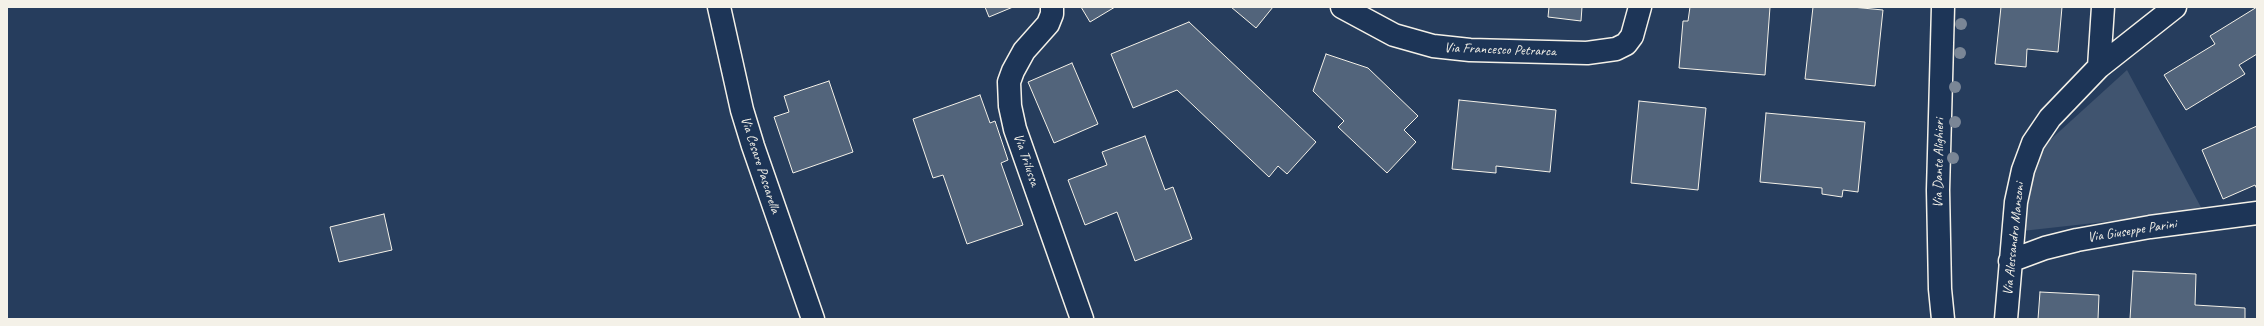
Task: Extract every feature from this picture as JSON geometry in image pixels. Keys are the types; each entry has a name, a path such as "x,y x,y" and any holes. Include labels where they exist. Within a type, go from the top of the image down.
{"street":[{"name":"Via Cesare Pascarella","path":"719,7 742,110 813,319"},
{"name":"Via Trilussa","path":"1052,7 1052,14 1048,24 1024,51 1013,71 1009,82 1010,106 1016,129 1082,319"},
{"name":"Via Francesco Petrarca","path":"1342,7 1394,35 1433,46 1470,50 1596,53 1616,50 1626,44 1632,36 1640,7"},
{"name":"Via Dante Alighieri","path":"1943,7 1938,190 1940,289 1943,319"},
{"path":"2099,67 2103,7"},
{"name":"Via Alessandro Manzoni","path":"2006,319 2018,185 2033,143 2050,118 2099,67 2175,7"},
{"name":"Via Giuseppe Parini","path":"2010,261 2045,248 2076,240 2150,227 2257,213"}],"shaded area":[{"path":"2127,70 2203,211 2022,231 2028,185 2041,151 2050,140"}],"building":[{"path":"985,7 1013,7 989,17"},
{"path":"1081,7 1115,7 1090,22"},
{"path":"1231,7 1273,7 1256,28"},
{"path":"1549,7 1582,7 1581,21 1548,17"},
{"path":"1690,7 1770,7 1765,75 1679,68 1683,21 1688,21"},
{"path":"1813,7 1852,7 1883,10 1875,86 1805,79"},
{"path":"2001,7 2062,7 2058,52 2027,49 2026,67 1995,64"},
{"path":"2257,7 2257,54 2239,65 2245,74 2186,110 2164,75 2215,44 2210,36"},
{"path":"1189,22 1316,142 1287,174 1278,166 1269,177 1177,90 1133,108 1111,54"},
{"path":"1326,54 1368,68 1418,116 1404,130 1416,142 1387,173 1338,127 1344,121 1313,91"},
{"path":"1072,63 1098,124 1054,143 1028,82"},
{"path":"829,81 853,152 793,173 774,117 789,112 784,96"},
{"path":"980,95 990,123 995,121 1008,160 1001,163 1023,225 967,244 943,175 933,178 913,119"},
{"path":"1459,100 1556,110 1550,172 1496,166 1496,173 1452,169"},
{"path":"1639,101 1706,108 1698,190 1631,183"},
{"path":"1766,113 1865,122 1858,192 1843,190 1842,197 1822,194 1822,188 1760,182"},
{"path":"2257,126 2257,189 2255,185 2223,199 2202,150"},
{"path":"1145,136 1165,190 1173,187 1192,239 1135,261 1117,212 1085,225 1068,180 1107,165 1102,152"},
{"path":"384,214 392,250 339,262 330,227"},
{"path":"2133,271 2196,274 2195,305 2245,308 2245,319 2130,319"},
{"path":"2040,292 2099,295 2098,319 2038,319"}]}
